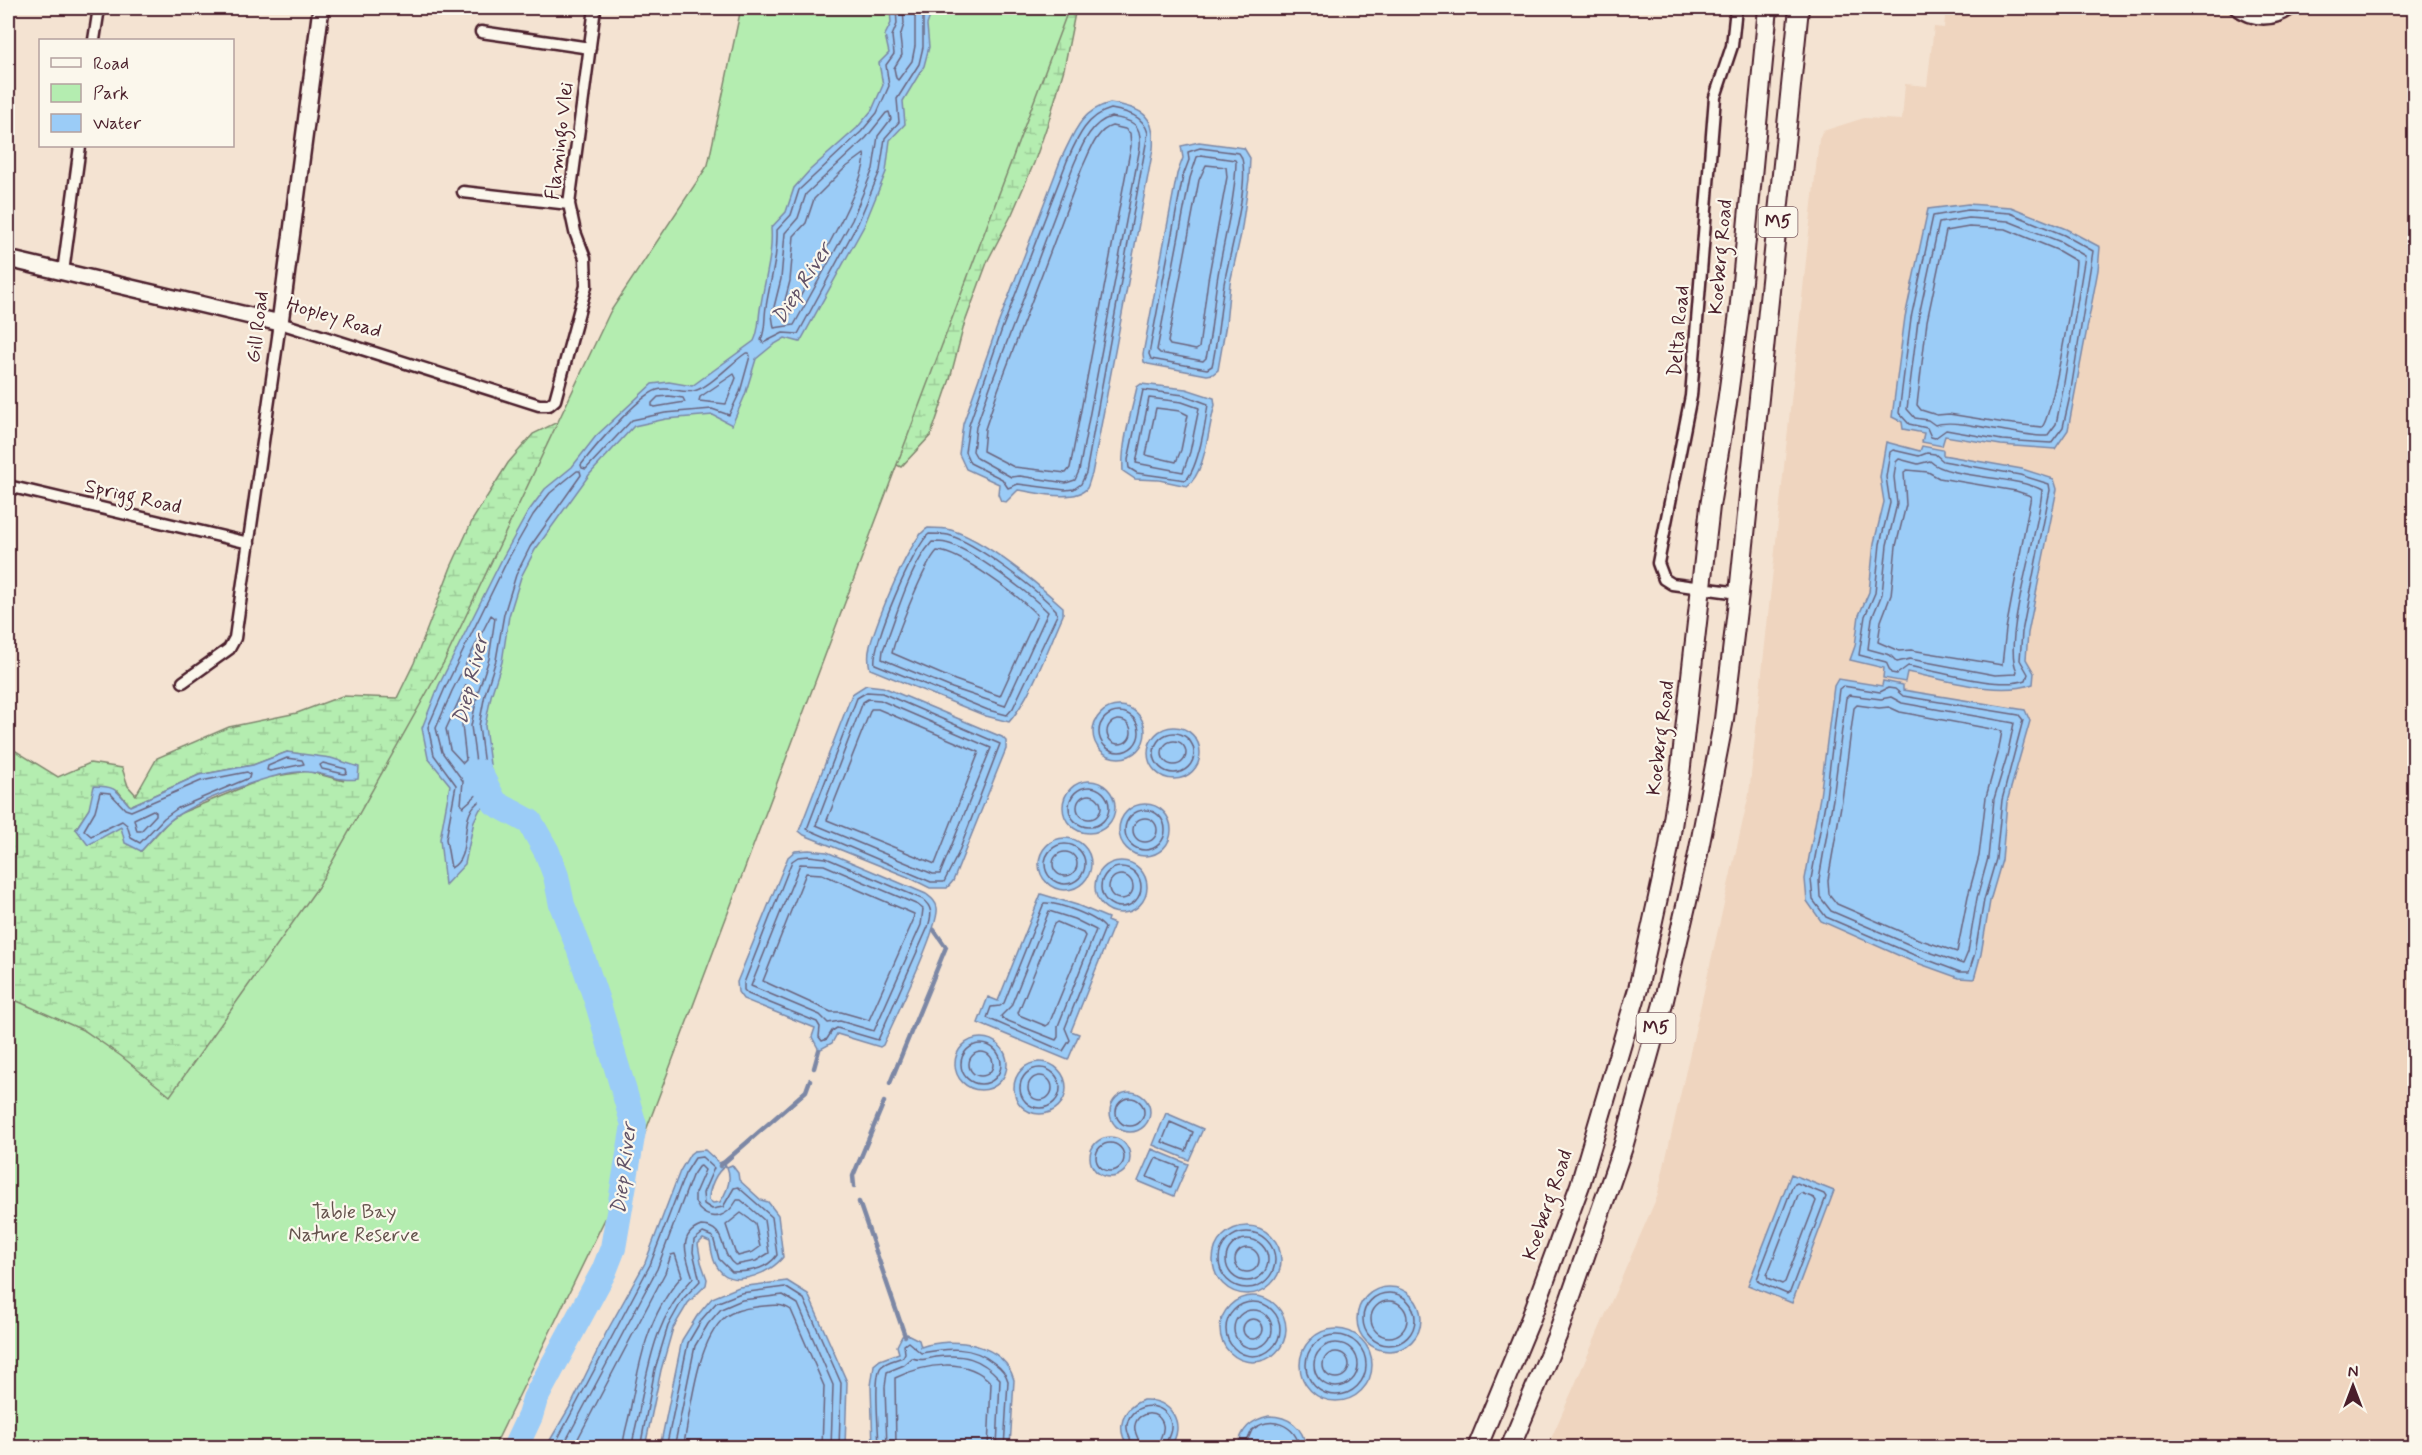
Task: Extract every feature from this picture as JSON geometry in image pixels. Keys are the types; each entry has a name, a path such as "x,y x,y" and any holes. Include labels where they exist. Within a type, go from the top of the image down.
{"main road":[{"name":"Koeberg Road","path":"1477,1448 1564,1230 1594,1142 1638,989 1668,852 1680,775 1710,507 1739,313 1768,8"},
{"name":"M5","path":"1510,1448 1557,1336 1623,1147 1663,1004 1697,859 1724,719 1799,8"}],"street":[{"path":"94,39 99,8"},
{"name":"Gill Road","path":"183,682 229,650 237,628 321,8"},
{"name":"Flamingo Vlei","path":"539,405 549,405 557,395 585,286 585,258 575,232 569,204 595,8"},
{"name":"Delta Road","path":"1736,8 1732,46 1715,97 1691,396 1659,554 1659,569 1664,579 1672,584 1739,593"},
{"path":"2235,8 2245,14 2263,19 2282,15 2292,8"},
{"path":"481,32 590,48"},
{"path":"63,272 80,147"},
{"path":"463,192 569,204"},
{"name":"Hopley Road","path":"8,259 280,323 539,405"},
{"name":"Sprigg Road","path":"8,486 249,543"}],"shaded area":[{"path":"1946,8 2414,8 2414,1447 1547,1448 1657,1197 1749,794 1819,139 1823,131 1864,118 1902,120 1905,84 1927,86 1934,27 1944,28"}],"green space":[{"name":"Table Bay Nature Reserve","path":"741,8 1069,8 639,1149 494,1447 8,1447 8,997 85,1031 121,1056 170,1096 318,887 444,662 610,312 708,165"},
{"path":"927,8 1076,8 1064,69 1049,120 1012,214 988,260 964,325 950,379 931,435 901,467 879,456 8,1447 8,746 58,777 90,763 122,768 128,786 136,795 157,758 229,727 297,713 342,696 397,698 414,663 451,567 473,519 508,463 533,434 578,412","holes":["287,752 344,781 307,771 265,778 181,813 168,822 141,851 121,826 76,829 89,809 118,791 130,806 199,775 253,765"]}],"water":[{"path":"890,8 927,8 931,13 927,25 929,47 924,66 903,101 905,124 890,140 886,172 864,226 800,342 785,338 756,359 745,395 732,425 713,415 666,419 634,426 589,475 535,550 521,577 509,616 502,662 491,696 485,726 495,803 480,809 474,821 465,864 445,885 440,839 450,785 428,758 422,728 439,685 503,557 528,512 545,489 572,467 596,436 652,384 669,382 692,386 754,341 770,257 771,228 786,212 794,188 810,170 857,128 872,110 883,85 879,63 889,53 885,35 891,23"},
{"path":"1110,103 1131,108 1145,115 1152,128 1153,149 1092,474 1087,488 1074,495 1018,490 1006,502 1001,501 998,494 999,484 966,469 959,454 963,424 1061,159 1074,132 1085,117 1092,111"},
{"path":"1199,142 1244,148 1250,158 1241,234 1230,283 1218,370 1207,375 1148,364 1144,362 1143,354 1177,174 1183,158 1181,146"},
{"path":"1968,204 2011,207 2066,229 2100,247 2098,270 2068,430 2055,449 2001,445 1945,436 1942,446 1922,442 1924,433 1903,429 1902,422 1892,417 1905,317 1928,209"},
{"path":"1141,384 1186,389 1214,398 1215,405 1206,449 1198,471 1187,486 1159,480 1135,479 1123,471 1127,429 1137,387"},
{"path":"1886,442 1920,451 1922,446 1943,450 1943,455 2022,469 2054,479 2057,489 2028,633 2026,659 2034,673 2033,684 2019,688 1988,688 1907,672 1905,682 1883,678 1884,668 1850,660 1855,646 1859,615 1869,592 1874,543 1884,502 1880,477"},
{"path":"928,528 951,530 980,543 1024,574 1063,607 1063,615 1039,671 1025,699 1009,722 986,716 870,669 868,658 870,646 886,601 912,547"},
{"path":"1838,679 1882,686 1883,681 1903,685 1903,690 2025,710 2030,721 2007,802 2002,860 1990,901 1981,954 1974,979 1959,978 1909,960 1821,921 1807,901 1805,879 1820,797 1834,686"},
{"path":"866,685 883,687 1002,737 1006,741 1006,749 953,881 947,888 930,888 799,831 852,694"},
{"path":"1119,706 1133,710 1141,718 1145,732 1141,746 1133,754 1119,758 1105,754 1097,746 1093,732 1097,718 1105,710"},
{"path":"1174,727 1188,731 1196,739 1200,753 1196,767 1188,775 1174,779 1160,775 1152,767 1148,753 1152,739 1160,731"},
{"path":"287,752 331,758 359,767 358,779 296,772 244,786 208,800 175,817 141,851 125,843 121,827 88,845 76,829 89,809 94,786 115,790 130,806 199,775 253,765"},
{"path":"1089,781 1103,785 1111,793 1115,807 1111,821 1103,829 1089,833 1075,829 1067,821 1063,807 1067,793 1075,785"},
{"path":"1145,804 1159,808 1167,816 1171,830 1167,844 1159,852 1145,856 1131,852 1123,844 1119,830 1123,816 1131,808"},
{"path":"1065,838 1079,842 1087,850 1091,864 1087,878 1079,886 1065,890 1051,886 1043,878 1039,864 1043,850 1051,842"},
{"path":"795,851 827,852 926,894 937,908 936,918 924,953 883,1045 880,1047 837,1034 832,1043 819,1050 812,1037 815,1028 743,999 738,992 737,982 788,857"},
{"path":"1121,861 1135,865 1143,873 1147,887 1143,901 1135,909 1121,913 1107,909 1099,901 1095,887 1099,873 1107,865"},
{"path":"1041,894 1077,905 1108,918 1107,921 1114,924 1071,1031 1079,1034 1068,1060 978,1023 988,997 998,1001"},
{"path":"981,1038 995,1042 1003,1050 1007,1064 1003,1078 995,1086 981,1090 967,1086 959,1078 955,1064 959,1050 967,1042"},
{"path":"1040,1062 1054,1066 1062,1074 1066,1088 1062,1102 1054,1110 1040,1114 1026,1110 1018,1102 1014,1088 1018,1074 1026,1066"},
{"path":"1130,1092 1138,1093 1144,1098 1149,1104 1149,1120 1144,1126 1138,1131 1130,1132 1122,1131 1116,1126 1111,1120 1110,1112 1111,1104 1116,1098 1122,1093"},
{"path":"1166,1113 1203,1129 1189,1160 1153,1145"},
{"path":"1110,1137 1118,1138 1124,1143 1129,1149 1129,1165 1124,1171 1118,1176 1110,1177 1102,1176 1096,1171 1091,1165 1090,1157 1091,1149 1096,1143 1102,1138"},
{"path":"1152,1149 1188,1164 1174,1196 1138,1181"},
{"path":"705,1150 719,1163 724,1161 726,1166 714,1180 709,1200 713,1203 720,1202 728,1185 727,1167 732,1165 738,1173 739,1180 761,1200 768,1202 778,1215 783,1257 763,1272 737,1279 722,1273 713,1259 710,1242 703,1239 698,1244 707,1279 706,1285 688,1303 673,1328 661,1370 645,1447 546,1447 572,1403 606,1333 645,1263 680,1171 690,1154 694,1151"},
{"path":"1791,1174 1834,1191 1792,1303 1748,1285"},
{"path":"1240,1226 1254,1226 1266,1231 1276,1241 1281,1260 1276,1279 1266,1289 1254,1294 1240,1294 1228,1289 1218,1279 1213,1267 1213,1253 1218,1241 1228,1231"},
{"path":"787,1281 808,1294 847,1382 845,1447 660,1447 682,1340 697,1316 712,1298 739,1287"},
{"path":"1389,1287 1407,1292 1412,1296 1416,1301 1421,1319 1416,1337 1412,1342 1407,1346 1389,1351 1371,1346 1366,1342 1362,1337 1357,1319 1362,1301 1366,1296 1371,1292"},
{"path":"1253,1296 1266,1299 1276,1306 1283,1316 1286,1329 1283,1342 1276,1352 1266,1359 1253,1362 1240,1359 1230,1352 1223,1342 1220,1329 1223,1316 1230,1306 1240,1299"},
{"path":"1336,1329 1356,1335 1366,1345 1372,1365 1366,1385 1356,1395 1336,1401 1316,1395 1306,1385 1300,1365 1306,1345 1316,1335"},
{"path":"907,1334 919,1340 921,1347 948,1342 962,1343 989,1350 1000,1358 1014,1380 1010,1447 873,1447 871,1386 874,1365 880,1360 899,1353 897,1346 902,1336"},
{"path":"1143,1400 1161,1403 1173,1415 1177,1430 1170,1447 1129,1447 1122,1433 1123,1420 1130,1408"},
{"path":"1269,1416 1283,1418 1294,1424 1302,1434 1306,1447 1238,1447 1244,1430 1248,1426"}],"waterway":[{"name":"Diep River","path":"479,772 495,803 530,822 547,852 556,876 562,905 598,1004 634,1125 613,1248 604,1271 535,1399 515,1448"},
{"path":"890,1083 946,947 934,930"},
{"path":"814,1068 819,1050"},
{"path":"720,1166 806,1091 810,1080"},
{"path":"854,1186 853,1176 884,1102"},
{"path":"859,1202 905,1336"}]}
